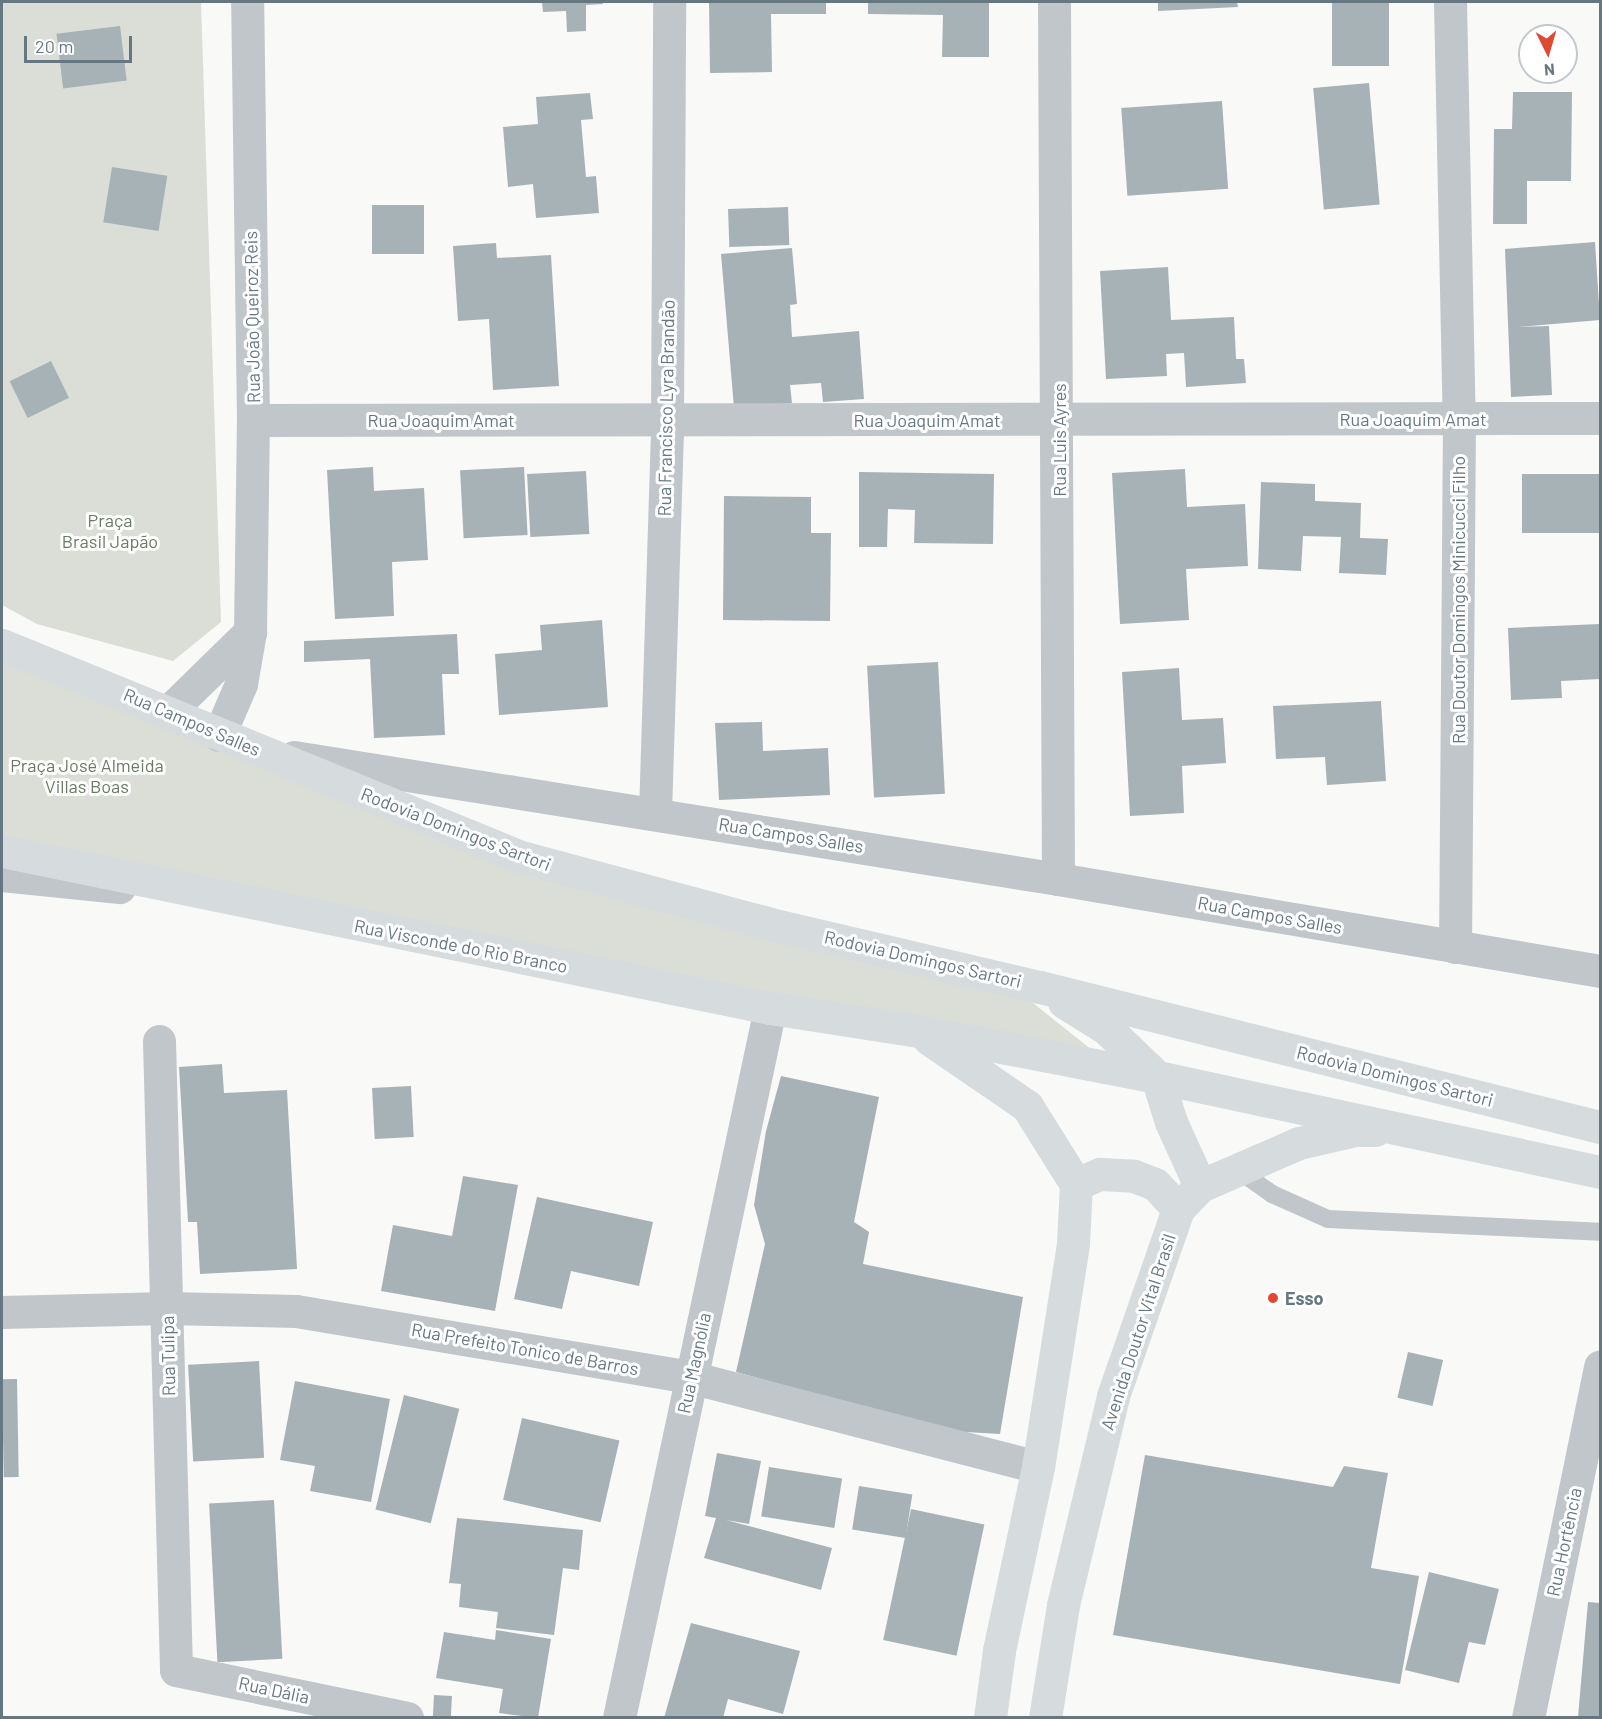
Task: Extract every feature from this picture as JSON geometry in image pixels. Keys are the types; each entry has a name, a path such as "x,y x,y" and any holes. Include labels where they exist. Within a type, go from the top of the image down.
{"main road":[{"path":"2,645 38,658"},
{"name":"Rua Campos Salles","path":"38,658 258,752"},
{"name":"Rodovia Domingos Sartori","path":"258,752 521,857 779,926 1040,987 1600,1127"},
{"path":"2,851 218,897"},
{"name":"Rua Visconde do Rio Branco","path":"218,897 770,1008 918,1031 1425,1131"},
{"path":"1040,987 1107,1029 1158,1077 1189,1198"},
{"path":"918,1031 1027,1106 1076,1184 1073,1244 1038,1467 999,1651 990,1718"},
{"path":"1189,1198 1238,1170 1299,1143 1355,1130 1425,1131 1600,1172"},
{"path":"1076,1184 1100,1174 1134,1176 1189,1198"},
{"name":"Avenida Doutor Vital Brasil","path":"1045,1718 1063,1605 1113,1396 1189,1198"}],"street":[{"name":"Rua João Queiroz Reis","path":"219,735 241,684 250,632 253,420 247,2"},
{"name":"Rua Francisco Lyra Brandão","path":"655,813 667,421 669,2"},
{"name":"Rua Luis Ayres","path":"1054,2 1059,419 1058,879"},
{"name":"Rua Doutor Domingos Minicucci Filho","path":"1450,2 1459,419 1455,947"},
{"name":"Rua Joaquim Amat","path":"253,420 1600,418"},
{"path":"168,712 250,632"},
{"name":"Rua Campos Salles","path":"2,636 38,658"},
{"name":"Rua Campos Salles","path":"258,752 655,813 1058,879 1600,972"},
{"name":"Rua Visconde do Rio Branco","path":"2,876 218,897"},
{"name":"Rua Magnólia","path":"619,1718 770,1008"},
{"name":"Rua Tulipa","path":"159,1041 176,1670"},
{"name":"Rua Prefeito Tonico de Barros","path":"2,1312 167,1308 296,1311 690,1377 1038,1467"},
{"name":"Rua Hortência","path":"1528,1718 1600,1366"},
{"name":"Rua Dália","path":"176,1670 407,1718"}],"lane":[{"path":"1238,1170 1272,1194 1328,1219 1600,1233"}],"green space":[{"name":"Praça Brasil Japão","path":"2,2 201,2 221,622 173,661 37,624 2,605"},
{"name":"Praça José Almeida Villas Boas","path":"2,650 519,861 1008,983 1102,1058 2,845"}],"building":[{"path":"542,2 603,2 603,4 586,5 586,31 567,32 566,11 543,12"},
{"path":"709,2 826,2 826,14 771,14 772,72 710,73"},
{"path":"868,2 989,2 989,57 942,57 943,15 868,14"},
{"path":"1158,2 1237,2 1238,7 1158,11"},
{"path":"1332,2 1389,2 1389,66 1332,66"},
{"path":"120,26 127,81 63,88 56,34"},
{"path":"1369,83 1380,205 1324,209 1313,88"},
{"path":"1513,92 1572,92 1571,181 1527,181 1527,224 1493,224 1494,129 1512,129"},
{"path":"590,93 593,119 581,120 586,177 596,176 599,213 536,218 533,184 508,187 503,127 538,124 536,97"},
{"path":"1222,101 1228,189 1127,196 1121,108"},
{"path":"112,167 167,176 159,231 103,222"},
{"path":"372,205 424,205 424,254 372,254"},
{"path":"788,207 789,245 729,247 728,209"},
{"path":"1595,242 1600,320 1518,327 1549,326 1552,395 1511,397 1505,249"},
{"path":"496,243 497,258 551,255 559,386 493,390 489,319 458,321 453,246"},
{"path":"792,248 797,304 790,305 792,337 859,331 864,399 823,402 821,383 790,385 792,403 734,408 721,254"},
{"path":"1168,267 1171,320 1234,317 1236,359 1244,359 1246,383 1186,387 1184,353 1166,354 1167,376 1106,379 1100,271"},
{"path":"51,361 69,398 28,418 10,381"},
{"path":"373,467 374,491 424,488 428,560 392,562 394,616 335,619 327,470"},
{"path":"524,467 528,535 464,538 460,470"},
{"path":"1185,469 1187,507 1245,504 1248,566 1186,569 1189,620 1120,624 1112,473"},
{"path":"586,471 589,534 530,537 527,474"},
{"path":"859,472 994,474 993,544 914,543 915,510 888,509 887,547 859,547"},
{"path":"1522,474 1600,474 1600,533 1522,533"},
{"path":"1261,482 1315,484 1315,501 1361,503 1360,538 1388,539 1386,575 1339,573 1341,537 1303,536 1301,571 1258,569"},
{"path":"724,496 811,497 811,533 831,533 830,621 723,620"},
{"path":"602,620 608,707 499,715 495,654 542,650 540,625"},
{"path":"1600,624 1600,679 1561,681 1562,698 1511,700 1508,628"},
{"path":"457,634 459,674 442,674 445,735 374,738 370,659 304,662 304,641"},
{"path":"938,662 945,794 874,798 867,666"},
{"path":"1179,668 1182,720 1223,718 1226,763 1182,766 1184,813 1130,816 1122,672"},
{"path":"1381,701 1386,781 1327,785 1325,757 1276,759 1273,706"},
{"path":"762,722 763,751 828,748 830,795 719,800 715,723"},
{"path":"222,1064 224,1093 287,1090 297,1269 200,1274 197,1222 188,1222 179,1067"},
{"path":"781,1076 879,1097 854,1222 869,1232 863,1264 1023,1297 1000,1434 949,1431 736,1372 765,1244 754,1205 766,1131"},
{"path":"411,1086 414,1137 375,1139 372,1088"},
{"path":"463,1176 518,1185 495,1311 381,1291 393,1225 452,1236"},
{"path":"537,1197 653,1222 639,1286 571,1271 562,1309 514,1299"},
{"path":"1408,1352 1443,1360 1433,1406 1397,1398"},
{"path":"259,1361 264,1458 193,1462 188,1365"},
{"path":"2,1379 17,1379 19,1477 4,1477"},
{"path":"295,1381 390,1399 371,1502 310,1491 315,1466 280,1460"},
{"path":"404,1395 459,1409 431,1523 375,1509"},
{"path":"522,1418 619,1440 601,1522 503,1500"},
{"path":"717,1453 761,1461 749,1524 726,1520 832,1548 821,1590 704,1558 716,1518 705,1516"},
{"path":"1145,1455 1333,1487 1344,1466 1388,1473 1371,1568 1419,1576 1400,1684 1113,1635"},
{"path":"769,1467 842,1479 834,1528 761,1516"},
{"path":"859,1486 912,1494 905,1538 852,1529"},
{"path":"274,1500 282,1659 217,1662 209,1503"},
{"path":"911,1509 984,1525 957,1656 883,1640"},
{"path":"457,1518 583,1530 579,1570 563,1568 554,1635 496,1628 498,1612 459,1607 461,1584 449,1583"},
{"path":"1429,1572 1499,1589 1485,1645 1469,1642 1459,1683 1405,1670"},
{"path":"1588,1602 1600,1603 1600,1718 1578,1717"},
{"path":"691,1623 800,1651 783,1714 728,1699 723,1718 664,1718"},
{"path":"496,1630 551,1639 538,1718 499,1713 503,1689 436,1678 444,1632 495,1640"},
{"path":"434,1695 452,1696 451,1718 433,1717"}],"place":[{"name":"Esso","path":"1273,1298"}]}
